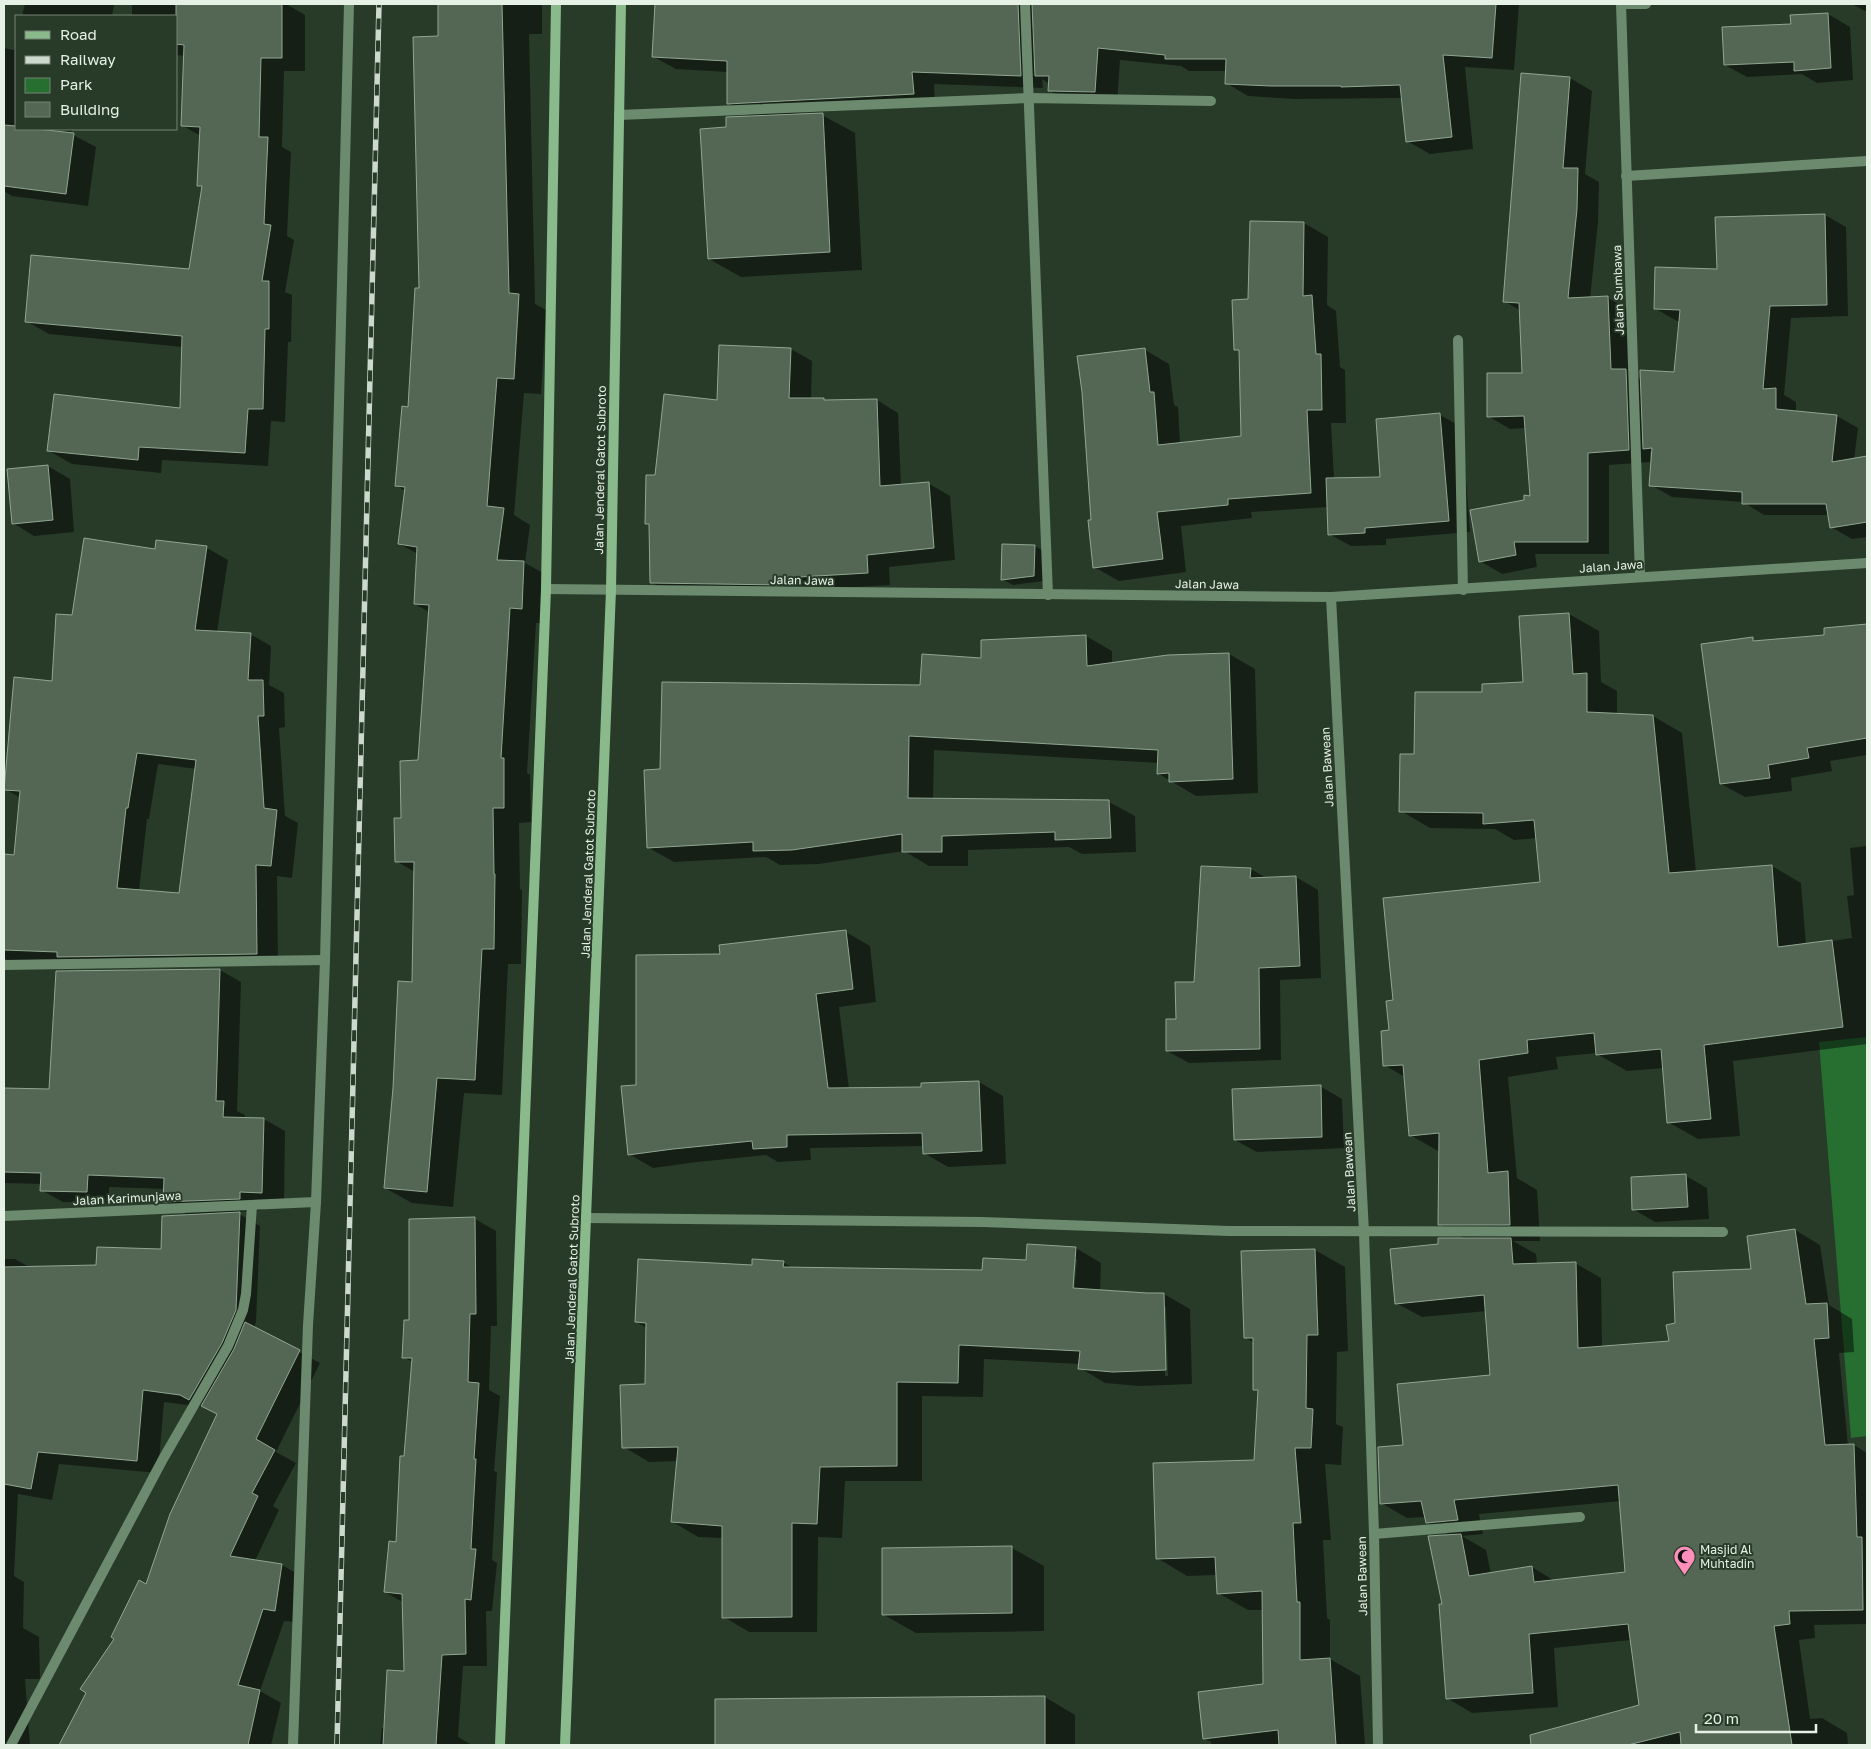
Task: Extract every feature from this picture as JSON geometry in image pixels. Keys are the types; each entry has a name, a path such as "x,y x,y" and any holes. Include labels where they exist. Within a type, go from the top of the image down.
{"main road":[{"path":"500,1745 546,589 556,4"},
{"name":"Jalan Jenderal Gatot Subroto","path":"565,1745 611,590 621,4"}],"street":[{"path":"293,1745 308,1325 316,1202 325,960 349,4"},
{"path":"1025,4 1048,595"},
{"path":"1621,4 1646,4"},
{"name":"Jalan Sumbawa","path":"1621,4 1640,576"},
{"path":"619,115 1029,98 1211,101"},
{"path":"1626,176 1867,161"},
{"path":"1458,340 1463,590"},
{"name":"Jalan Jawa","path":"546,589 1331,597 1867,563"},
{"name":"Jalan Bawean","path":"1331,597 1364,1232 1374,1534 1378,1745"},
{"path":"4,965 325,960"},
{"name":"Jalan Karimunjawa","path":"4,1216 316,1202"},
{"path":"11,1745 163,1459 228,1346 243,1310 246,1294 252,1205"},
{"path":"587,1218 982,1222 1135,1228 1364,1232 1723,1232"},
{"path":"1374,1534 1580,1516"}],"green space":[{"path":"1867,1037 1867,1436 1851,1438 1819,1042"}],"building":[{"path":"176,4 282,4 282,58 261,58 259,137 268,137 264,224 271,225 262,281 269,281 269,329 265,329 263,409 248,409 245,453 139,447 138,460 47,451 54,394 180,408 182,336 25,322 31,255 189,269 202,186 197,186 200,127 181,126 184,45 178,44 178,15 176,15"},
{"path":"438,4 502,4 509,293 519,294 514,379 497,378 487,506 504,508 497,560 524,561 522,609 510,608 501,758 504,758 504,808 493,808 495,874 494,949 482,949 475,1080 437,1078 427,1192 384,1188 393,1088 398,981 412,982 414,862 395,862 394,818 401,818 400,761 418,760 429,605 414,604 417,547 398,544 405,487 395,486 402,406 408,407 415,288 419,288 413,37 438,36"},
{"path":"655,4 1018,4 1021,76 912,72 914,94 727,104 727,61 652,57"},
{"path":"1032,4 1496,4 1492,58 1443,55 1452,137 1406,142 1400,85 1341,87 1225,84 1226,59 1165,59 1165,55 1098,48 1095,92 1048,91 1049,76 1035,76"},
{"path":"1828,13 1831,68 1794,71 1794,62 1724,65 1722,27 1791,24 1790,15"},
{"path":"1521,73 1570,77 1563,168 1578,168 1577,209 1568,298 1608,296 1611,369 1626,369 1629,450 1588,453 1588,542 1514,542 1516,555 1479,562 1470,510 1524,500 1524,495 1530,496 1524,416 1487,417 1487,373 1522,373 1519,303 1503,302"},
{"path":"823,113 830,252 708,259 700,129 726,127 726,117"},
{"path":"4,125 15,126 15,130 46,130 74,133 66,194 4,186"},
{"path":"1825,214 1827,305 1770,306 1763,389 1776,388 1776,409 1837,415 1832,462 1867,456 1867,522 1830,528 1826,504 1742,504 1742,492 1649,486 1652,448 1643,449 1640,370 1674,372 1680,310 1654,309 1655,267 1717,269 1715,217"},
{"path":"1250,221 1304,222 1303,296 1312,295 1316,354 1321,354 1322,410 1307,410 1311,493 1228,499 1228,505 1157,512 1163,559 1093,568 1088,520 1091,520 1082,392 1077,356 1145,348 1150,392 1154,392 1158,445 1241,436 1239,350 1234,350 1232,300 1248,299"},
{"path":"719,345 791,348 789,398 824,398 824,400 877,399 880,486 929,482 934,548 867,555 868,573 782,578 782,585 650,583 649,524 645,524 646,475 655,475 664,394 717,400"},
{"path":"1440,413 1449,521 1365,528 1365,533 1328,535 1326,478 1380,477 1376,419"},
{"path":"48,465 53,520 12,524 7,469"},
{"path":"84,538 155,549 156,540 207,546 195,630 251,633 248,680 263,680 264,716 258,716 264,808 277,810 271,866 256,865 257,954 57,957 57,952 4,950 4,854 14,855 20,791 4,790 14,677 52,681 56,614 72,615","holes":["137,753 196,760 179,893 117,888 126,808 128,808"]},
{"path":"1002,544 1035,545 1034,576 1001,580"},
{"path":"1569,613 1573,674 1587,673 1587,712 1653,715 1669,873 1772,865 1778,947 1832,940 1843,1027 1704,1045 1711,1119 1667,1123 1661,1049 1596,1055 1594,1033 1527,1040 1528,1053 1479,1060 1488,1173 1508,1171 1510,1225 1438,1225 1439,1133 1409,1136 1403,1065 1383,1066 1381,1031 1389,1030 1386,1001 1393,1000 1383,898 1540,882 1534,820 1483,824 1483,813 1399,812 1400,754 1414,754 1415,692 1482,692 1482,684 1523,682 1519,616"},
{"path":"1867,624 1867,738 1807,748 1809,758 1768,765 1770,778 1720,784 1701,644 1753,637 1753,641 1824,635 1824,628"},
{"path":"1086,635 1087,666 1168,655 1229,653 1233,779 1169,782 1169,773 1157,774 1158,750 909,736 908,798 1109,800 1111,838 1055,840 1055,832 942,836 942,852 902,852 902,834 792,850 753,851 753,842 647,848 644,770 660,769 662,682 920,685 922,654 981,658 981,640"},
{"path":"1201,866 1251,868 1250,878 1296,876 1300,966 1259,968 1260,1049 1166,1051 1166,1019 1176,1019 1175,982 1194,982"},
{"path":"846,930 853,989 816,994 828,1088 921,1087 921,1083 979,1081 982,1151 923,1154 922,1133 787,1135 787,1147 753,1149 752,1141 628,1155 621,1086 636,1085 636,955 720,954 719,945"},
{"path":"220,969 216,1101 224,1101 223,1117 264,1118 262,1193 240,1192 240,1199 163,1202 164,1178 88,1175 87,1192 40,1191 41,1173 4,1172 4,1088 49,1089 56,971"},
{"path":"1321,1085 1322,1137 1234,1140 1232,1089"},
{"path":"1686,1174 1688,1207 1632,1210 1631,1177"},
{"path":"240,1212 236,1310 222,1343 189,1400 180,1395 143,1390 137,1461 38,1452 31,1489 4,1484 4,1267 96,1265 97,1247 161,1249 162,1216"},
{"path":"475,1217 476,1314 470,1314 468,1382 479,1383 471,1549 476,1549 471,1600 465,1599 466,1654 442,1655 436,1745 383,1745 387,1670 404,1671 402,1594 384,1592 389,1541 396,1542 400,1456 404,1456 412,1358 402,1358 404,1320 409,1320 409,1219"},
{"path":"1795,1229 1806,1304 1827,1303 1829,1338 1814,1339 1825,1445 1854,1444 1857,1537 1862,1537 1863,1610 1789,1611 1790,1624 1774,1626 1792,1745 1681,1745 1680,1732 1628,1745 1531,1745 1530,1735 1639,1705 1628,1624 1529,1634 1533,1693 1446,1699 1439,1604 1442,1604 1428,1536 1461,1534 1469,1576 1532,1566 1534,1582 1625,1572 1618,1485 1454,1500 1458,1520 1426,1523 1421,1501 1380,1504 1378,1447 1403,1445 1397,1384 1490,1375 1484,1295 1395,1304 1390,1249 1438,1244 1438,1238 1511,1238 1513,1264 1576,1262 1578,1348 1669,1341 1666,1325 1675,1323 1673,1272 1751,1269 1747,1236"},
{"path":"1027,1244 1076,1247 1073,1288 1164,1293 1166,1370 1113,1372 1078,1369 1080,1351 959,1345 958,1383 897,1382 897,1466 820,1467 817,1524 792,1523 792,1617 722,1618 722,1526 671,1522 678,1447 622,1448 620,1385 645,1384 646,1323 635,1322 638,1259 752,1265 752,1259 784,1261 783,1267 982,1270 983,1258 1026,1260"},
{"path":"1315,1249 1318,1335 1307,1335 1306,1408 1313,1409 1311,1448 1295,1448 1301,1523 1293,1523 1297,1602 1300,1602 1300,1660 1330,1658 1336,1745 1279,1745 1278,1730 1203,1739 1198,1692 1263,1684 1262,1591 1217,1594 1215,1557 1156,1559 1153,1463 1254,1460 1258,1390 1253,1390 1253,1338 1244,1338 1241,1251"},
{"path":"245,1322 300,1350 256,1439 275,1450 252,1493 258,1496 230,1556 282,1564 275,1611 263,1609 238,1685 260,1690 248,1745 59,1745 86,1693 80,1689 114,1639 111,1637 139,1580 146,1584 170,1514 217,1414 201,1406 234,1349"},
{"path":"1012,1546 1012,1613 882,1615 882,1548"},
{"path":"1045,1696 1045,1745 715,1745 715,1699"}],"railway":[{"path":"337,1745 379,4"}],"place":[{"name":"Masjid Al Muhtadin","path":"1684,1575"}]}
